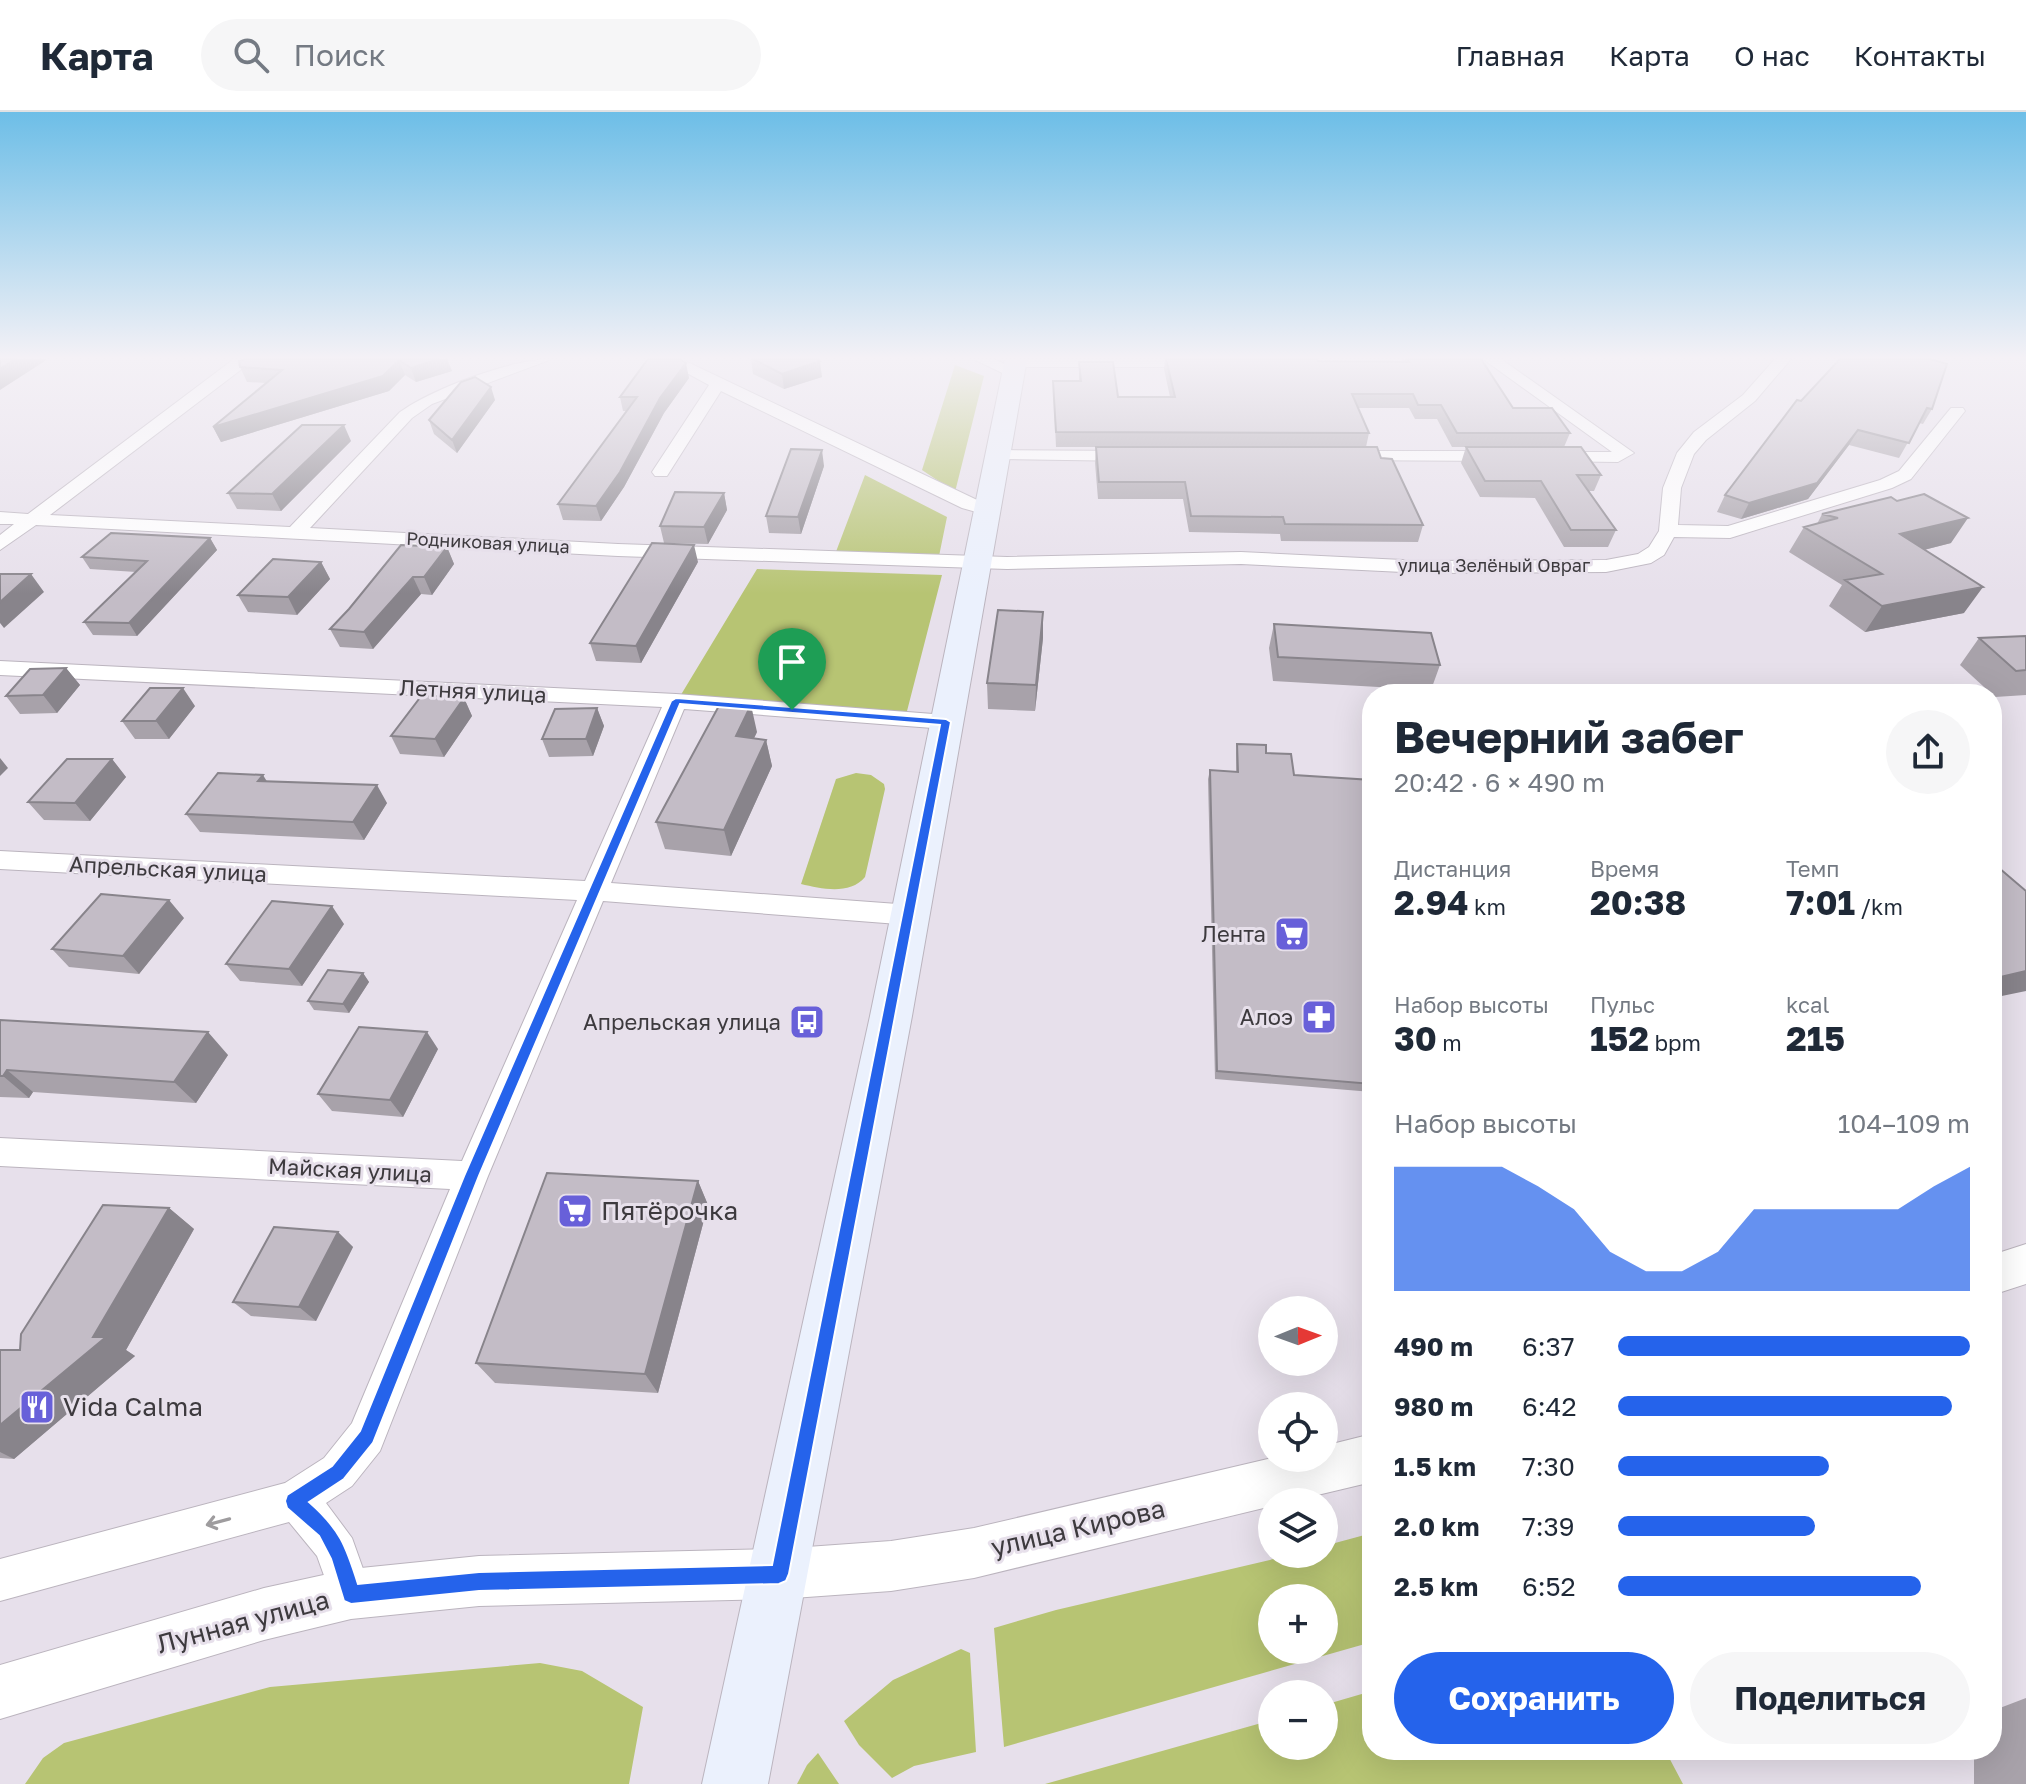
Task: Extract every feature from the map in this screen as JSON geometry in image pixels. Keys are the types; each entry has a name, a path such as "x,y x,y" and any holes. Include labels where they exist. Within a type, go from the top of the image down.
{"main road":[{"path":"735,1784 911,915 1001,437"}],"street":[{"path":"0,544 141,437"},
{"path":"295,533 385,437"},
{"path":"661,472 684,437"},
{"path":"827,437 968,504 987,509"},
{"path":"1327,456 1625,455 1624,451 1604,437"},
{"path":"1699,437 1686,453 1672,488 1668,531 1730,532 1886,484 1905,475 1936,437"},
{"path":"998,455 1154,456"},
{"name":"Родниковая улица","path":"0,518 618,550 976,562"},
{"name":"улица Зелёный Овраг","path":"976,562 1241,558 1412,566 1590,567 1644,559 1657,551 1668,531"},
{"name":"Летняя улица","path":"0,668 676,701 946,722"},
{"path":"0,1580 294,1501 338,1472 366,1437 472,1176 676,701"},
{"name":"Апрельская улица","path":"0,860 595,891 911,915"},
{"name":"Майская улица","path":"0,1152 472,1176"},
{"path":"2002,1272 2026,1264"},
{"name":"улица Кирова","path":"779,1574 891,1566 974,1553 1362,1460"},
{"path":"294,1501 326,1529 340,1556 351,1594"},
{"name":"Лунная улица","path":"0,1692 264,1614 351,1594 494,1580 779,1574"}],"green space":[{"path":"932,437 969,437 955,492 922,470"},
{"path":"865,475 947,517 938,561 834,557"},
{"path":"757,569 942,575 906,715 679,698"},
{"path":"856,773 871,775 884,784 885,789 865,877 859,883 844,888 827,889 801,884 836,779"},
{"path":"1362,1536 1362,1645 1338,1652 1338,1584 1258,1584 1258,1664 1295,1664 1004,1747 994,1628 1056,1610 1258,1563 1258,1568 1338,1568 1338,1542"},
{"path":"961,1649 970,1653 976,1752 914,1766 892,1778 859,1745 844,1721 893,1680"},
{"path":"540,1663 582,1671 643,1707 629,1784 25,1784 43,1758 64,1743 270,1687"},
{"path":"1362,1694 1362,1760 1670,1760 1683,1784 1045,1784 1258,1724 1258,1760 1338,1760 1338,1701"},
{"path":"818,1753 839,1784 797,1784 807,1765"}],"building":[{"path":"289,437 331,437 272,494 228,493"},
{"path":"607,437 639,437 620,472 596,506 558,504"},
{"path":"1769,437 1853,437 1817,483 1749,503 1725,495"},
{"path":"1886,437 1912,437 1909,443"},
{"path":"1096,447 1377,447 1381,458 1392,459 1423,525 1285,524 1283,517 1191,516 1185,482 1099,482"},
{"path":"1466,447 1581,447 1601,475 1577,475 1616,530 1571,530 1541,481 1485,481"},
{"path":"791,449 822,450 798,517 766,516"},
{"path":"675,492 724,493 704,527 660,526"},
{"path":"1924,494 1968,518 1900,534 1983,587 1882,606 1845,580 1882,574 1804,527 1838,518 1822,514 1891,497 1897,501"},
{"path":"111,533 210,538 129,623 84,622 147,561 82,557"},
{"path":"652,543 694,545 636,646 590,643"},
{"path":"401,545 447,547 424,577 413,577 364,632 330,629 349,609"},
{"path":"273,559 321,562 288,597 238,595"},
{"path":"0,574 31,574 0,602"},
{"path":"998,610 1043,612 1036,685 987,683"},
{"path":"1274,624 1431,633 1440,665 1278,657"},
{"path":"2026,636 2026,670 2016,671 1979,638"},
{"path":"66,668 43,695 6,696 30,669"},
{"path":"150,688 183,688 156,721 122,721"},
{"path":"422,695 464,698 435,739 391,736"},
{"path":"721,702 751,705 736,736 766,740 724,830 656,822"},
{"path":"597,708 586,739 542,739 555,709"},
{"name":"Лента","path":"1237,744 1266,745 1266,753 1291,754 1294,775 1362,779 1362,1083 1217,1071 1210,770 1238,772"},
{"path":"67,759 112,759 75,803 28,802"},
{"path":"218,773 263,775 258,781 377,785 353,822 186,814"},
{"path":"2002,871 2026,891 2026,971 2002,977"},
{"path":"101,894 169,900 123,956 52,949"},
{"path":"272,901 332,906 289,969 226,964"},
{"path":"328,970 363,973 343,1004 308,1001"},
{"path":"0,1020 208,1032 174,1082 7,1070 0,1076"},
{"path":"359,1027 427,1032 390,1100 318,1094"},
{"path":"547,1173 698,1181 645,1374 476,1363"},
{"path":"103,1205 169,1208 93,1337 106,1337 0,1425 0,1350 20,1350 21,1334"},
{"path":"274,1227 338,1232 299,1307 233,1302"}],"place":[{"name":"Лента","path":"1292,934"},
{"name":"Алоэ","path":"1319,1017"},
{"name":"Апрельская улица","path":"807,1022"},
{"name":"Пятёрочка","path":"575,1211"},
{"name":"Vida Calma","path":"37,1407"}],"route":[{"path":"676,701 792,710 946,722 911,915 779,1574 539,1578 351,1594 340,1556 326,1529 294,1501 338,1472 366,1437 472,1176 676,701"}]}
